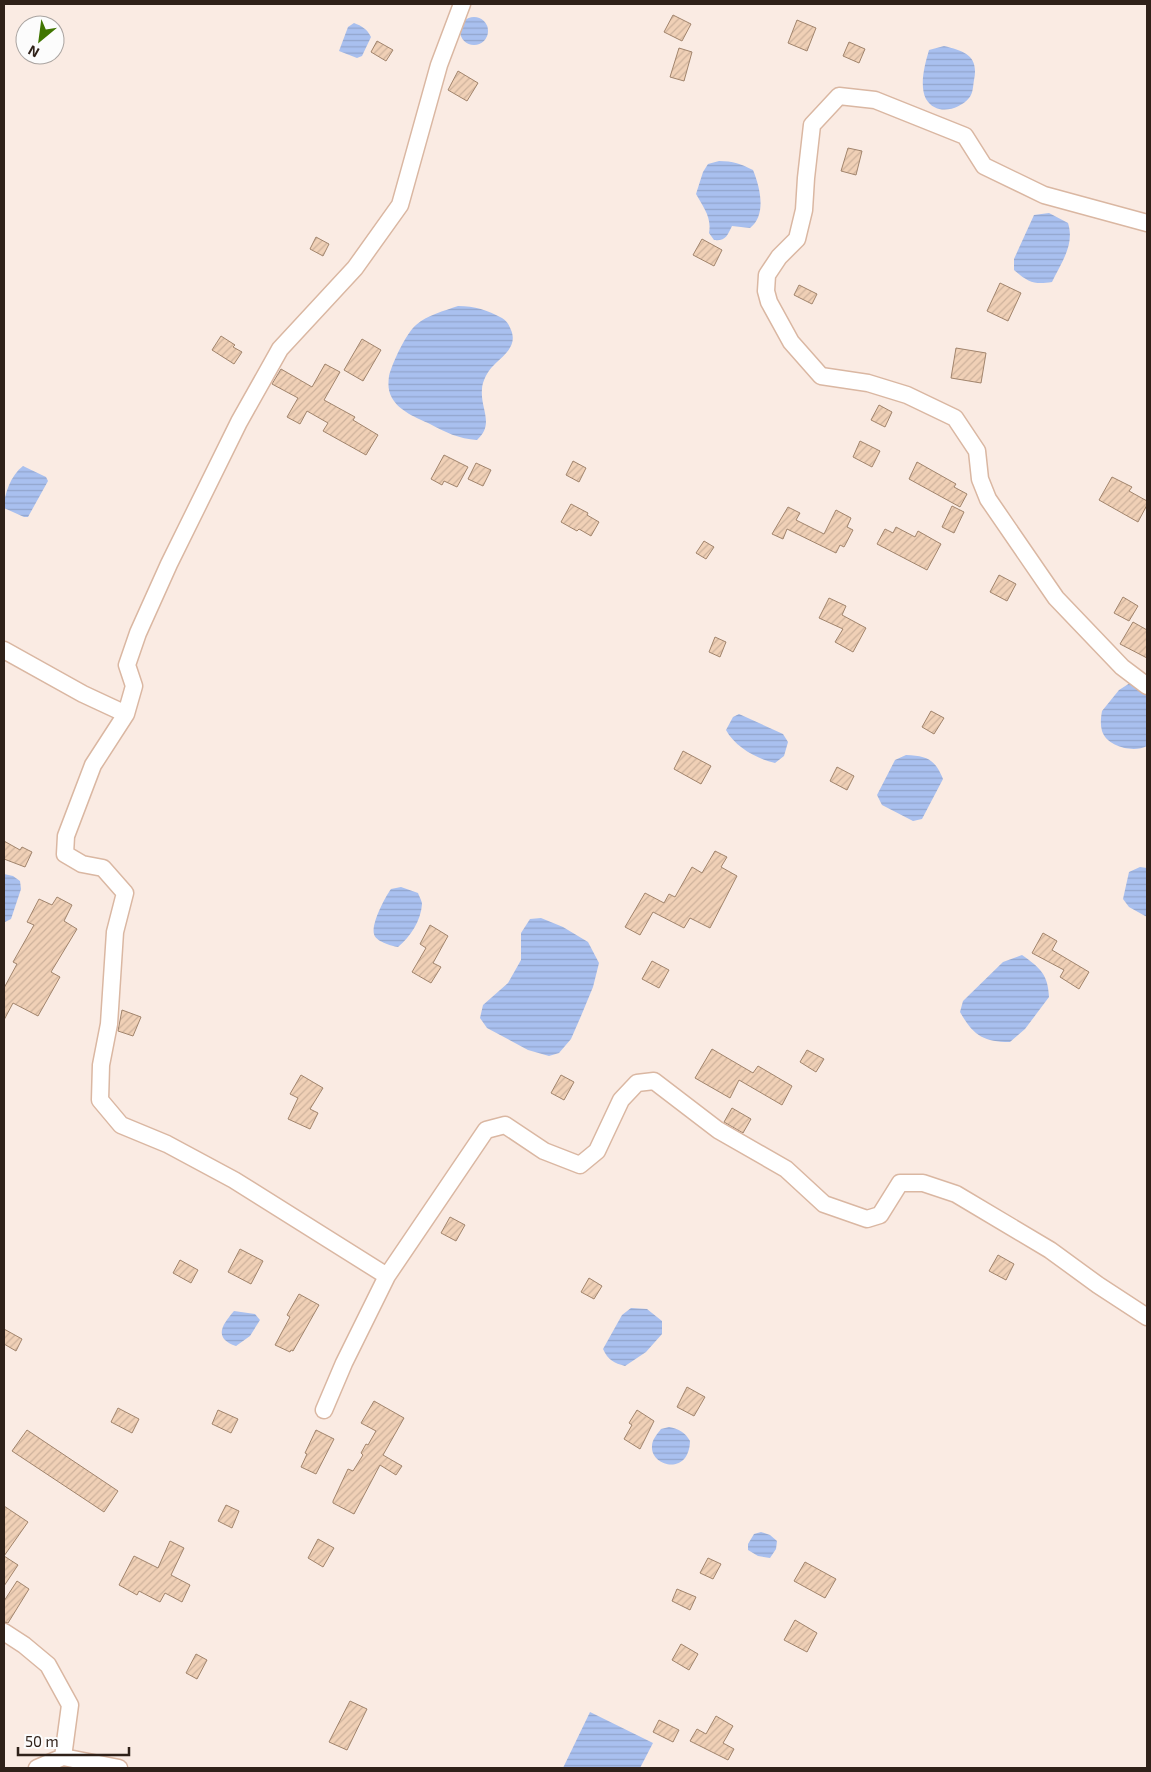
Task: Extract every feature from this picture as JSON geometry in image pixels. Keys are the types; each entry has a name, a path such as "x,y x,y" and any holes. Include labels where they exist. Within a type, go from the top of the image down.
{"street":[{"path":"387,1276 234,1180 167,1144 121,1125 100,1100 101,1065 109,1024 115,932 125,893 103,868 82,864 65,854 66,836 93,765 126,714 134,686 127,665 138,633 168,564 239,422 280,349 355,268 400,205 439,65 462,4"},
{"path":"1147,223 1044,195 984,166 965,136 876,100 839,96 812,125 804,210 797,239 779,257 767,275 766,291 769,302 791,342 821,376 868,383 899,392 955,418 977,451 980,479 988,499 1056,598 1122,667 1147,686"},
{"path":"4,650 83,694 126,714"},
{"path":"324,1410 344,1363 387,1276 486,1130 505,1125 544,1151 580,1165 597,1151 621,1100 637,1082 654,1081 718,1130 786,1169 824,1204 867,1219 880,1215 900,1183 923,1183 956,1194 1050,1250 1098,1286 1147,1317"},
{"path":"4,1632 24,1644 48,1664 70,1705 63,1757"},
{"path":"37,1768 63,1757 119,1768"}],"water":[{"path":"474,17 484,21 488,31 484,41 474,45 464,41 460,31 464,21"},
{"path":"354,23 364,28 371,37 362,56 357,58 339,51 348,27"},
{"path":"944,46 969,56 974,65 975,72 973,90 970,96 959,106 948,109 936,108 930,104 926,99 923,87 923,74 929,50"},
{"path":"719,161 737,163 753,170 761,200 759,216 750,228 732,226 726,237 721,240 714,240 709,233 710,227 706,212 696,194 703,172 708,164"},
{"path":"1049,213 1068,223 1070,239 1066,254 1052,282 1036,283 1027,280 1014,270 1014,259 1034,215"},
{"path":"458,306 481,309 502,318 509,325 513,336 511,346 490,370 483,383 482,396 486,422 482,434 477,440 452,435 409,414 395,403 389,387 389,376 393,364 412,329 430,316"},
{"path":"23,466 46,477 48,481 28,517 4,508 9,485 15,474"},
{"path":"1130,683 1147,688 1147,746 1135,749 1115,745 1109,741 1105,737 1101,726 1102,711 1119,690"},
{"path":"739,714 783,734 788,742 784,756 775,763 768,761 747,751 735,742 726,730 733,717"},
{"path":"906,755 920,756 929,760 937,767 943,779 922,819 913,821 882,805 877,795 895,760"},
{"path":"1140,867 1147,868 1147,917 1129,907 1123,899 1129,872"},
{"path":"4,874 13,876 20,881 21,889 11,919 5,922"},
{"path":"401,887 418,893 422,904 420,916 414,928 398,947 377,939 374,930 379,911 388,893 391,889"},
{"path":"541,918 563,927 588,942 599,963 593,987 571,1039 559,1053 549,1056 528,1050 487,1028 480,1018 483,1005 508,983 521,960 521,933 530,919"},
{"path":"1022,955 1042,972 1047,983 1049,997 1025,1029 1010,1042 986,1039 974,1032 960,1012 963,1001 1003,962"},
{"path":"631,1308 647,1309 662,1321 662,1334 646,1352 625,1366 612,1360 603,1349 622,1315"},
{"path":"234,1311 255,1314 260,1320 250,1336 236,1346 229,1343 222,1335 223,1326"},
{"path":"669,1427 681,1431 690,1441 688,1452 683,1460 677,1464 663,1463 653,1453 652,1444 655,1437 661,1429"},
{"path":"761,1532 770,1535 777,1541 776,1549 770,1558 758,1556 748,1550 748,1544 754,1534"},
{"path":"590,1712 653,1743 640,1768 563,1768"}],"building":[{"path":"673,15 691,24 682,41 664,32"},
{"path":"797,20 816,28 807,51 788,43"},
{"path":"377,41 393,50 386,61 371,52"},
{"path":"849,42 865,49 859,63 843,56"},
{"path":"679,48 692,52 684,81 670,77"},
{"path":"458,71 478,83 467,101 448,90"},
{"path":"848,148 862,151 856,175 841,171"},
{"path":"316,237 329,244 323,256 310,249"},
{"path":"702,239 722,250 714,266 693,255"},
{"path":"1000,283 1021,293 1008,321 987,311"},
{"path":"799,285 817,294 812,304 794,295"},
{"path":"221,336 242,352 234,364 212,350"},
{"path":"362,339 381,350 363,381 344,370"},
{"path":"956,348 986,353 981,383 951,378"},
{"path":"325,364 340,372 324,400 355,417 353,420 378,435 366,455 323,431 328,423 307,411 300,424 287,417 298,398 272,384 281,369 312,387"},
{"path":"879,405 892,412 885,427 871,420"},
{"path":"860,441 880,451 872,467 853,457"},
{"path":"444,455 468,467 457,487 444,481 442,485 431,479"},
{"path":"573,461 586,468 579,482 566,475"},
{"path":"917,462 956,484 954,487 967,494 960,507 909,479"},
{"path":"476,463 491,470 483,486 468,479"},
{"path":"1112,477 1132,487 1129,491 1147,501 1147,505 1138,522 1099,500"},
{"path":"571,504 588,513 587,515 599,522 591,536 561,522"},
{"path":"952,506 964,512 954,533 942,527"},
{"path":"788,507 800,513 796,520 824,534 836,510 851,518 847,527 853,530 844,547 840,545 836,553 787,529 783,539 772,534"},
{"path":"896,527 915,537 918,531 941,544 927,570 877,544 885,529 893,533"},
{"path":"704,541 714,547 706,559 696,553"},
{"path":"999,575 1016,584 1007,601 990,592"},
{"path":"1123,597 1138,606 1129,621 1114,613"},
{"path":"829,598 846,606 842,615 866,628 853,652 835,642 843,629 819,618"},
{"path":"1133,622 1147,630 1147,658 1120,644"},
{"path":"715,637 726,642 720,657 709,652"},
{"path":"931,711 944,718 934,734 922,727"},
{"path":"683,751 711,766 701,784 674,769"},
{"path":"837,767 854,776 847,790 830,781"},
{"path":"4,841 20,850 22,847 32,852 25,867 4,859"},
{"path":"715,851 727,857 721,867 737,876 710,928 690,918 684,928 653,912 640,935 625,927 645,893 664,903 669,894 675,897 692,867 702,873"},
{"path":"57,897 72,905 64,921 77,929 51,972 60,977 38,1016 13,1003 4,1020 4,988 17,964 13,962 34,925 27,922 39,899 52,905"},
{"path":"430,925 448,936 433,963 441,967 431,983 412,972 426,948 420,944"},
{"path":"1043,933 1057,941 1052,950 1089,972 1079,989 1060,977 1064,970 1032,953"},
{"path":"652,961 669,970 659,988 642,979"},
{"path":"122,1010 141,1017 133,1036 118,1031"},
{"path":"712,1049 753,1073 758,1066 792,1086 782,1105 739,1080 730,1098 695,1078"},
{"path":"807,1050 824,1059 816,1072 800,1062"},
{"path":"301,1075 323,1088 310,1109 318,1113 310,1129 288,1119 298,1098 290,1094"},
{"path":"561,1075 574,1082 564,1100 551,1093"},
{"path":"732,1108 751,1119 743,1133 724,1122"},
{"path":"450,1217 465,1225 456,1241 441,1233"},
{"path":"240,1249 263,1261 251,1284 228,1272"},
{"path":"998,1255 1014,1264 1006,1280 989,1271"},
{"path":"180,1260 198,1270 191,1283 173,1273"},
{"path":"589,1278 602,1286 594,1299 581,1292"},
{"path":"299,1294 319,1305 293,1351 291,1350 290,1352 275,1345 290,1317 287,1315"},
{"path":"4,1329 22,1339 16,1351 4,1344"},
{"path":"687,1387 705,1397 694,1416 677,1407"},
{"path":"374,1401 404,1418 383,1455 402,1466 396,1475 380,1465 354,1514 333,1503 333,1501 348,1469 353,1471 363,1455 361,1453 366,1444 368,1445 376,1431 361,1423"},
{"path":"118,1408 139,1419 132,1433 111,1422"},
{"path":"218,1410 238,1419 231,1433 212,1424"},
{"path":"637,1410 654,1421 640,1449 624,1439 632,1425 629,1423"},
{"path":"27,1430 118,1491 104,1512 12,1451"},
{"path":"316,1430 334,1439 316,1474 301,1467 307,1454 305,1453"},
{"path":"226,1505 239,1511 232,1528 218,1521"},
{"path":"4,1506 28,1522 4,1556"},
{"path":"318,1539 334,1548 323,1567 308,1558"},
{"path":"170,1541 184,1548 171,1575 190,1585 182,1602 165,1593 160,1602 139,1591 137,1595 119,1585 134,1556 158,1568"},
{"path":"4,1556 18,1565 4,1586"},
{"path":"708,1558 721,1564 713,1579 700,1573"},
{"path":"805,1562 836,1579 825,1598 794,1581"},
{"path":"17,1581 29,1589 8,1623 4,1622 4,1601"},
{"path":"677,1589 696,1597 690,1610 672,1601"},
{"path":"795,1620 817,1633 807,1652 784,1640"},
{"path":"681,1644 698,1654 689,1670 672,1660"},
{"path":"196,1654 207,1660 197,1679 186,1673"},
{"path":"350,1701 367,1709 347,1750 329,1742"},
{"path":"716,1716 733,1726 723,1743 734,1749 728,1760 690,1741 697,1729 706,1734"},
{"path":"659,1720 679,1730 673,1742 653,1732"}]}
